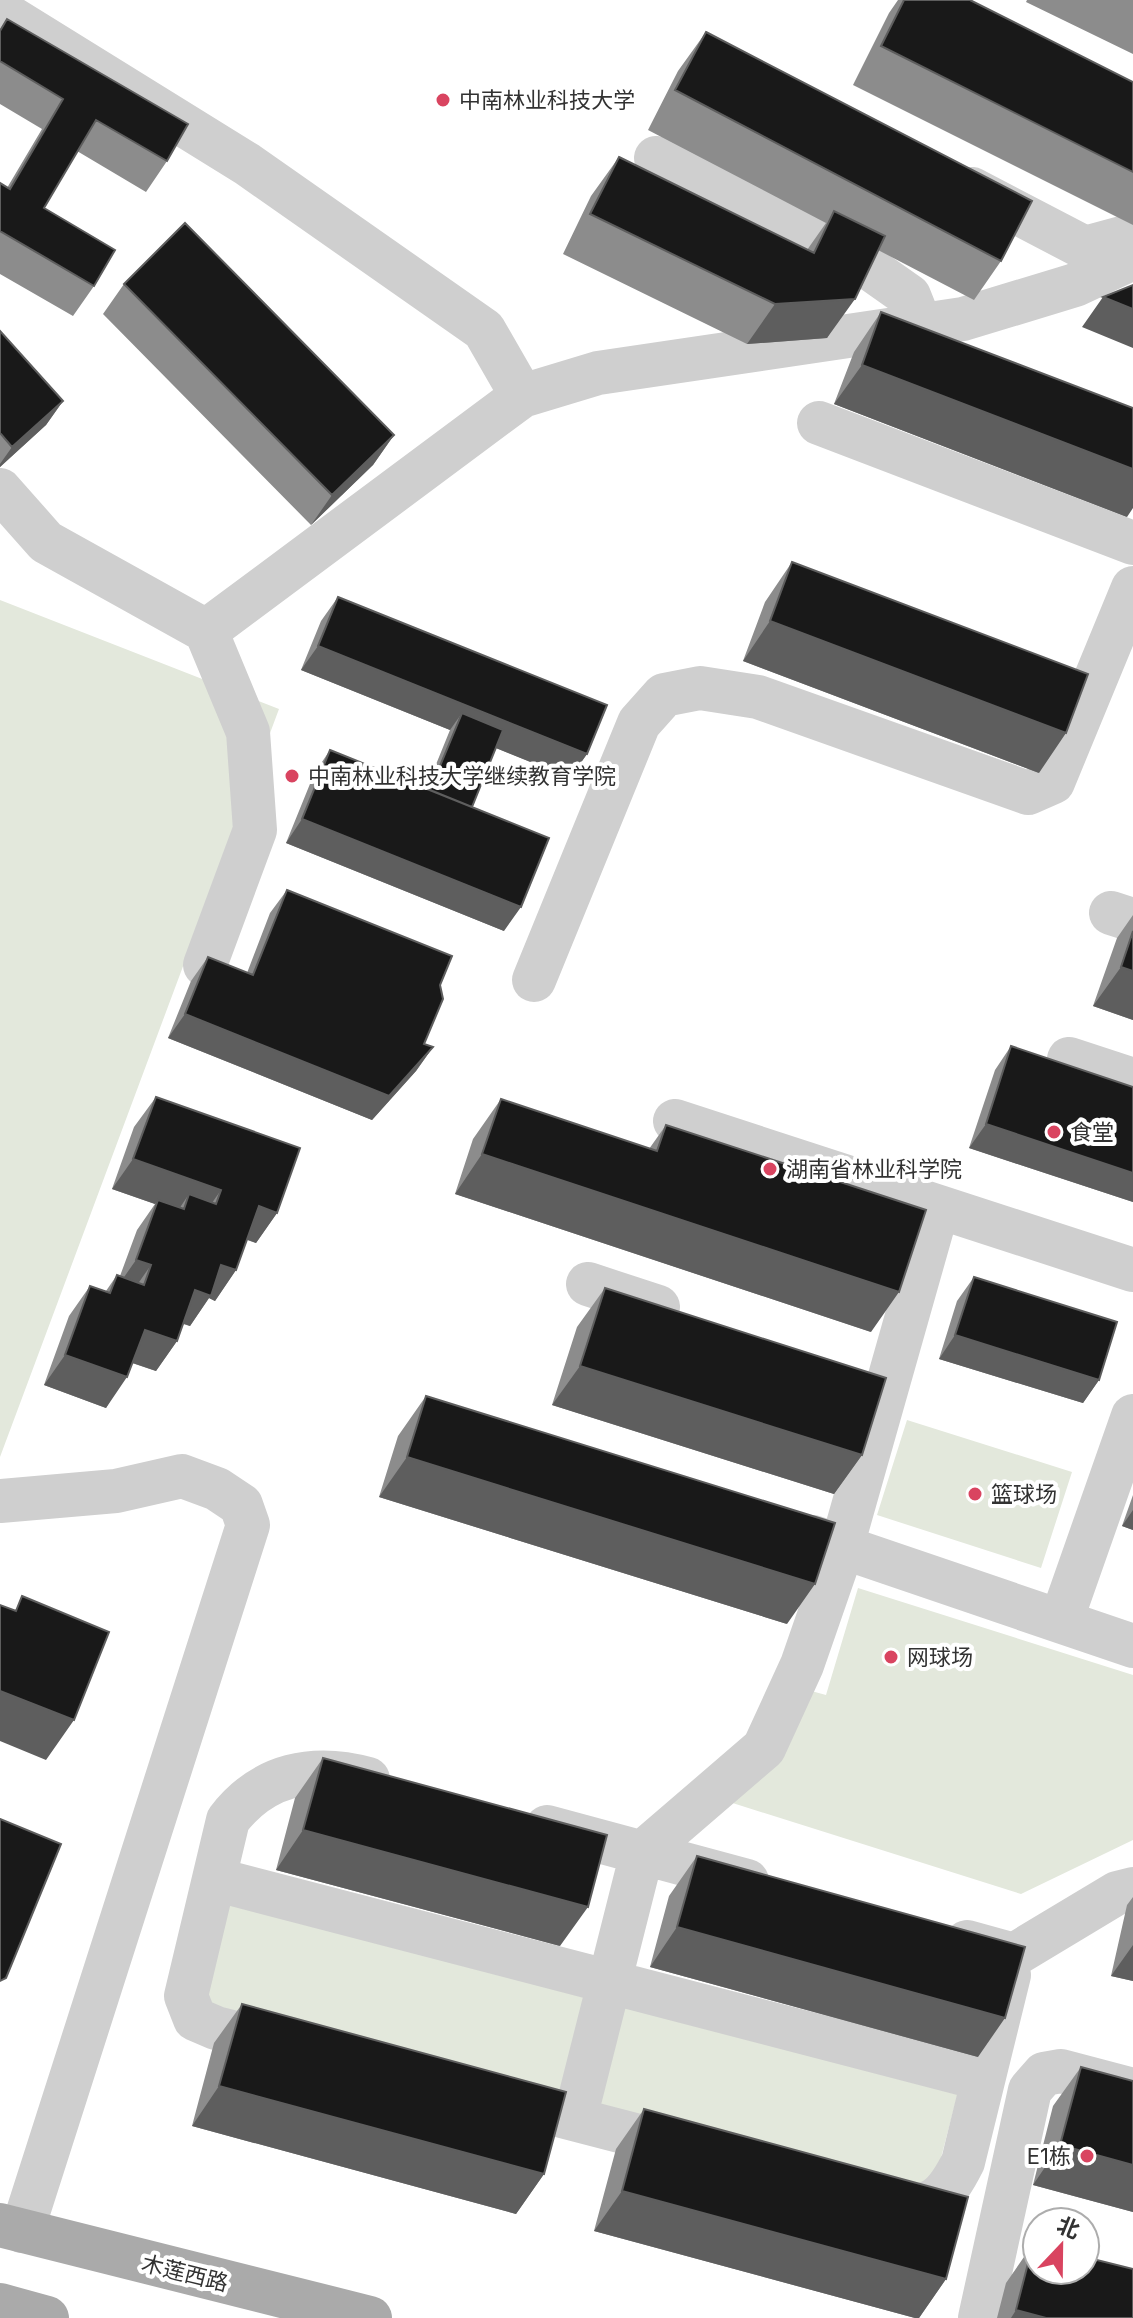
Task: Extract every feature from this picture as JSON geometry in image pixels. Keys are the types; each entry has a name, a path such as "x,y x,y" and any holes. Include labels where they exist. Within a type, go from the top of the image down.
{"main road":[{"name":"木莲西路","path":"11,2228 370,2318"}],"street":[{"path":"0,11 247,164 484,330 522,396"},
{"path":"656,158 865,265 909,296 921,326"},
{"path":"930,167 1106,259"},
{"path":"206,631 522,396 598,373 963,319 1075,285 1133,235"},
{"path":"819,423 1133,543"},
{"path":"0,490 46,542 206,631 248,732 255,830 205,965"},
{"path":"534,980 639,723 664,695 700,688 758,697 1028,793 1053,782 1133,588"},
{"path":"1069,1059 1133,1080"},
{"path":"675,1121 1133,1270"},
{"path":"575,2118 642,1853 764,1748 802,1665 842,1546 938,1207"},
{"path":"588,1284 693,1318"},
{"path":"844,1366 889,1380"},
{"path":"1061,1621 1133,1416"},
{"path":"0,1501 116,1491 182,1476 217,1489 241,1505 248,1525 11,2228"},
{"path":"768,1523 1133,1646"},
{"path":"321,2055 216,2028 195,2019 186,1996 228,1820 243,1800 276,1778 345,1772 404,1788"},
{"path":"508,1816 791,1894"},
{"path":"214,1879 983,2079"},
{"path":"850,2192 911,2208 934,2202 952,2184 963,2162 1014,1955 1117,1893 1133,1889"},
{"path":"925,1931 1014,1955"},
{"path":"980,2318 1030,2090 1044,2074 1061,2071 1133,2090"},
{"path":"1063,2090 1133,2108"},
{"path":"470,2092 728,2159"}],"shaded area":[{"path":"0,600 279,709 0,1457"},
{"name":"篮球场","path":"907,1420 1072,1472 1041,1568 877,1515"},
{"path":"858,1588 1133,1675 1133,1840 1021,1894 720,1799 804,1689 826,1695"},
{"path":"222,1898 959,2089 937,2173 917,2191 210,2005 203,1981"}],"building":[{"path":"904,0 970,0 1133,82 1133,172 881,46"},
{"path":"7,19 188,124 167,161 96,120 44,208 115,250 94,286 0,231 0,183 10,189 63,99 0,61 0,31"},
{"path":"706,32 1032,201 1001,261 675,90"},
{"path":"619,157 814,253 834,211 885,236 855,299 775,304 590,214"},
{"path":"185,223 394,435 332,495 124,284"},
{"path":"1133,285 1133,309 1103,297"},
{"path":"881,312 1133,408 1133,469 862,365"},
{"path":"0,331 63,401 12,447 0,433"},
{"path":"792,562 1088,674 1066,733 770,621"},
{"path":"338,597 607,705 587,754 318,646"},
{"path":"462,713 503,730 472,807 430,790"},
{"path":"330,750 549,838 521,907 302,819"},
{"path":"287,890 452,956 440,985 443,999 424,1044 433,1047 389,1096 185,1014 208,957 253,975"},
{"path":"1133,931 1133,971 1121,967"},
{"name":"食堂","path":"1011,1046 1133,1087 1133,1173 986,1124"},
{"path":"156,1097 300,1148 277,1213 259,1206 236,1270 221,1265 211,1296 195,1290 177,1341 145,1330 127,1377 65,1355 90,1286 110,1293 117,1275 144,1285 151,1265 136,1260 158,1200 184,1209 189,1194 216,1204 221,1190 133,1159"},
{"path":"501,1099 657,1151 666,1125 926,1210 899,1292 482,1154"},
{"path":"974,1277 1117,1322 1099,1380 955,1335"},
{"path":"605,1288 886,1378 862,1455 580,1366"},
{"path":"426,1396 835,1523 815,1584 407,1457"},
{"path":"22,1596 109,1632 74,1720 0,1691 0,1605 16,1611"},
{"path":"323,1758 607,1835 588,1907 303,1830"},
{"path":"0,1819 61,1844 6,1978 0,1981"},
{"path":"697,1856 1025,1947 1005,2018 677,1927"},
{"path":"242,2004 566,2092 544,2174 219,2086"},
{"path":"1081,2067 1133,2081 1133,2165 1060,2145"},
{"path":"644,2109 968,2197 946,2279 622,2191"},
{"path":"1101,2261 1133,2269 1133,2318 1046,2318 1016,2310 1022,2286 1101,2286"}],"place":[{"name":"中南林业科技大学","path":"443,100"},
{"name":"中南林业科技大学继续教育学院","path":"292,776"},
{"name":"食堂","path":"1054,1132"},
{"name":"湖南省林业科学院","path":"770,1169"},
{"name":"篮球场","path":"975,1494"},
{"name":"网球场","path":"891,1657"},
{"name":"E1栋","path":"1087,2156"}]}
